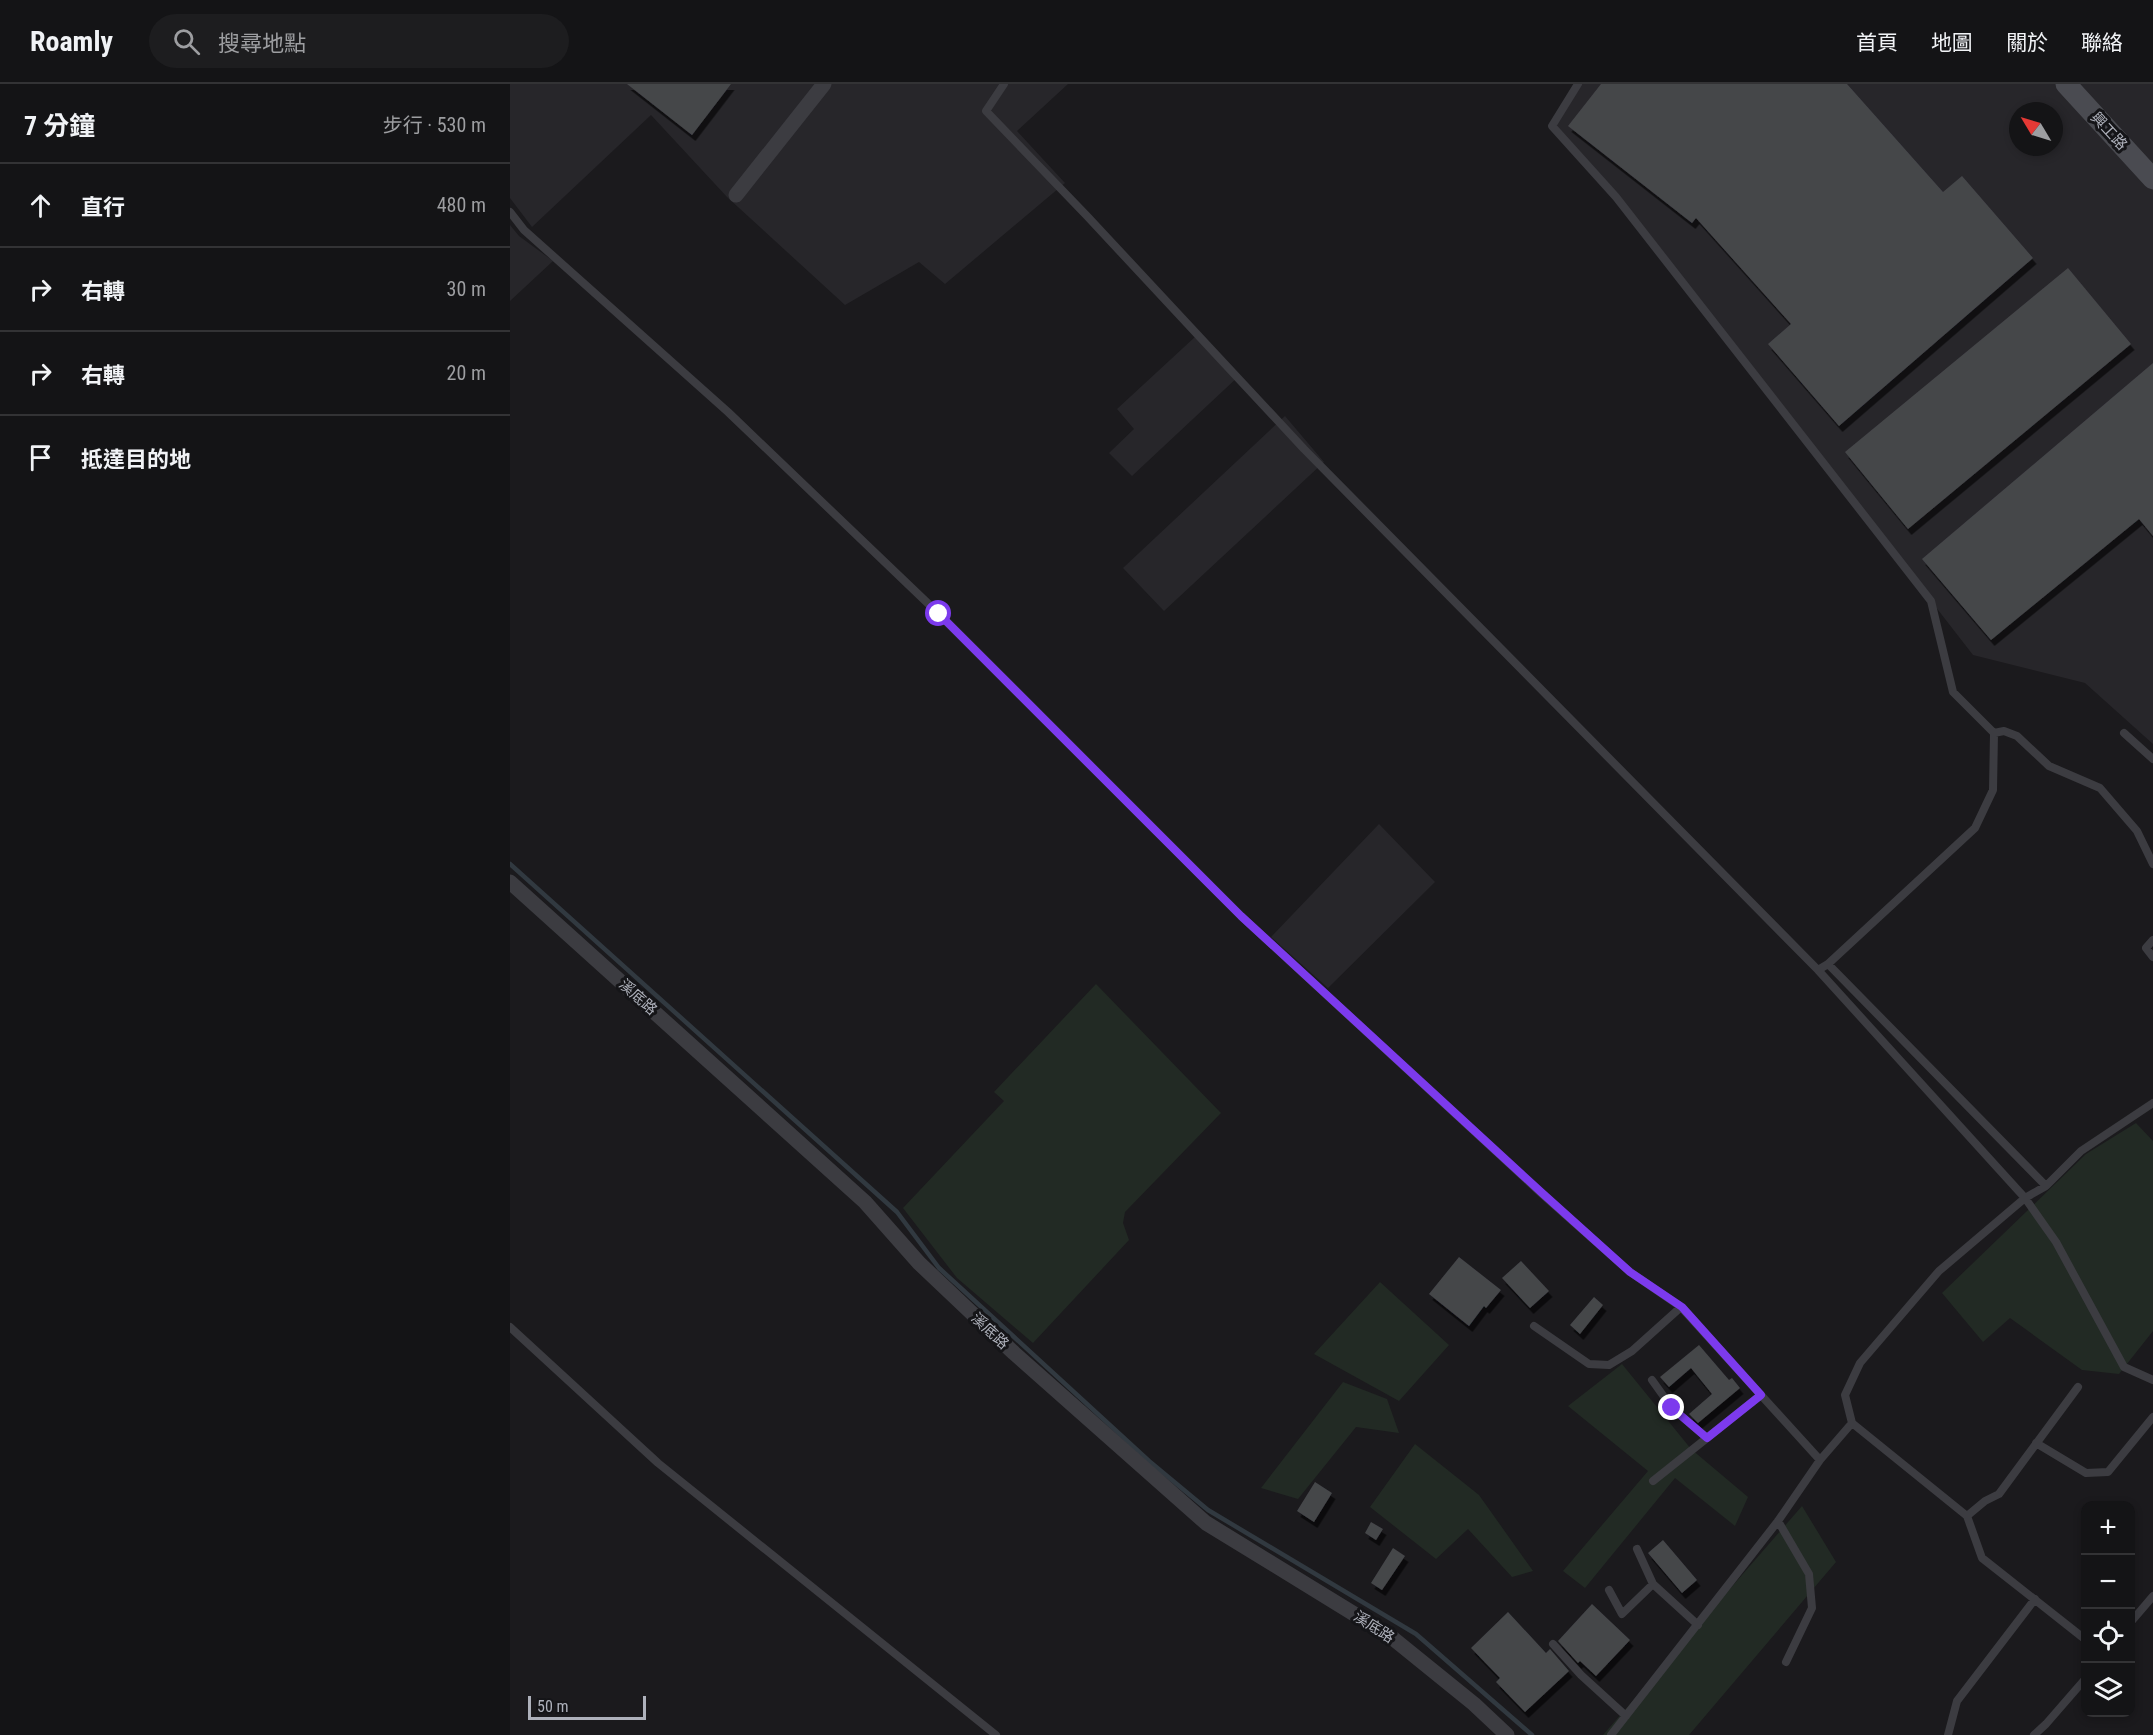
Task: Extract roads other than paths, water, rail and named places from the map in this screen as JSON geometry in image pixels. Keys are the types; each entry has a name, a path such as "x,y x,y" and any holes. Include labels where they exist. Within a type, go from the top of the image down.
{"street":[{"path":"736,195 824,84"},
{"name":"興工路","path":"2066,84 2153,178"},
{"name":"溪底路","path":"510,882 865,1202 919,1263 1014,1353 1206,1523 1390,1636 1474,1704 1508,1735"}],"lane":[{"path":"1004,84 986,111 1304,449 1818,969 2025,1198 2056,1242 2124,1367 2153,1380"},
{"path":"1578,84 1552,126 1616,197 1931,601 1953,692 1994,733 1993,790 1975,828 1828,964 1818,969"},
{"path":"510,212 524,230 728,412 939,614 1241,916 1622,1265 1682,1307 1820,1460"},
{"path":"1994,733 2004,730 2017,735 2049,766 2100,788 2137,831 2153,864"},
{"path":"2124,733 2153,759"},
{"path":"2153,940 2146,948 2153,957"},
{"path":"1828,964 2046,1186"},
{"path":"2081,1637 1982,1558 1967,1516 1852,1423 1845,1395 1860,1362 1940,1271 2025,1198 2046,1186 2081,1151 2153,1102"},
{"path":"1534,1326 1589,1364 1609,1365 1632,1351 1682,1307"},
{"path":"510,1327 658,1463 996,1735"},
{"path":"1652,1380 1672,1408 1707,1438"},
{"path":"1967,1516 1985,1501 1999,1494 2078,1387"},
{"path":"1653,1481 1761,1395"},
{"path":"2036,1443 2086,1473 2108,1472 2153,1417"},
{"path":"1611,1735 1778,1521 1820,1460 1852,1423"},
{"path":"1778,1521 1809,1574 1812,1608 1786,1662"},
{"path":"1637,1549 1653,1584 1698,1625"},
{"path":"1609,1590 1622,1614 1653,1584"},
{"path":"2135,1617 2153,1596"},
{"path":"1948,1735 1957,1701 2035,1599"},
{"path":"1553,1644 1581,1675 1626,1716"},
{"path":"2034,1735 2081,1683"}],"waterway":[{"path":"510,864 897,1212 939,1268 1149,1461 1208,1510 1416,1634 1532,1735"}]}
